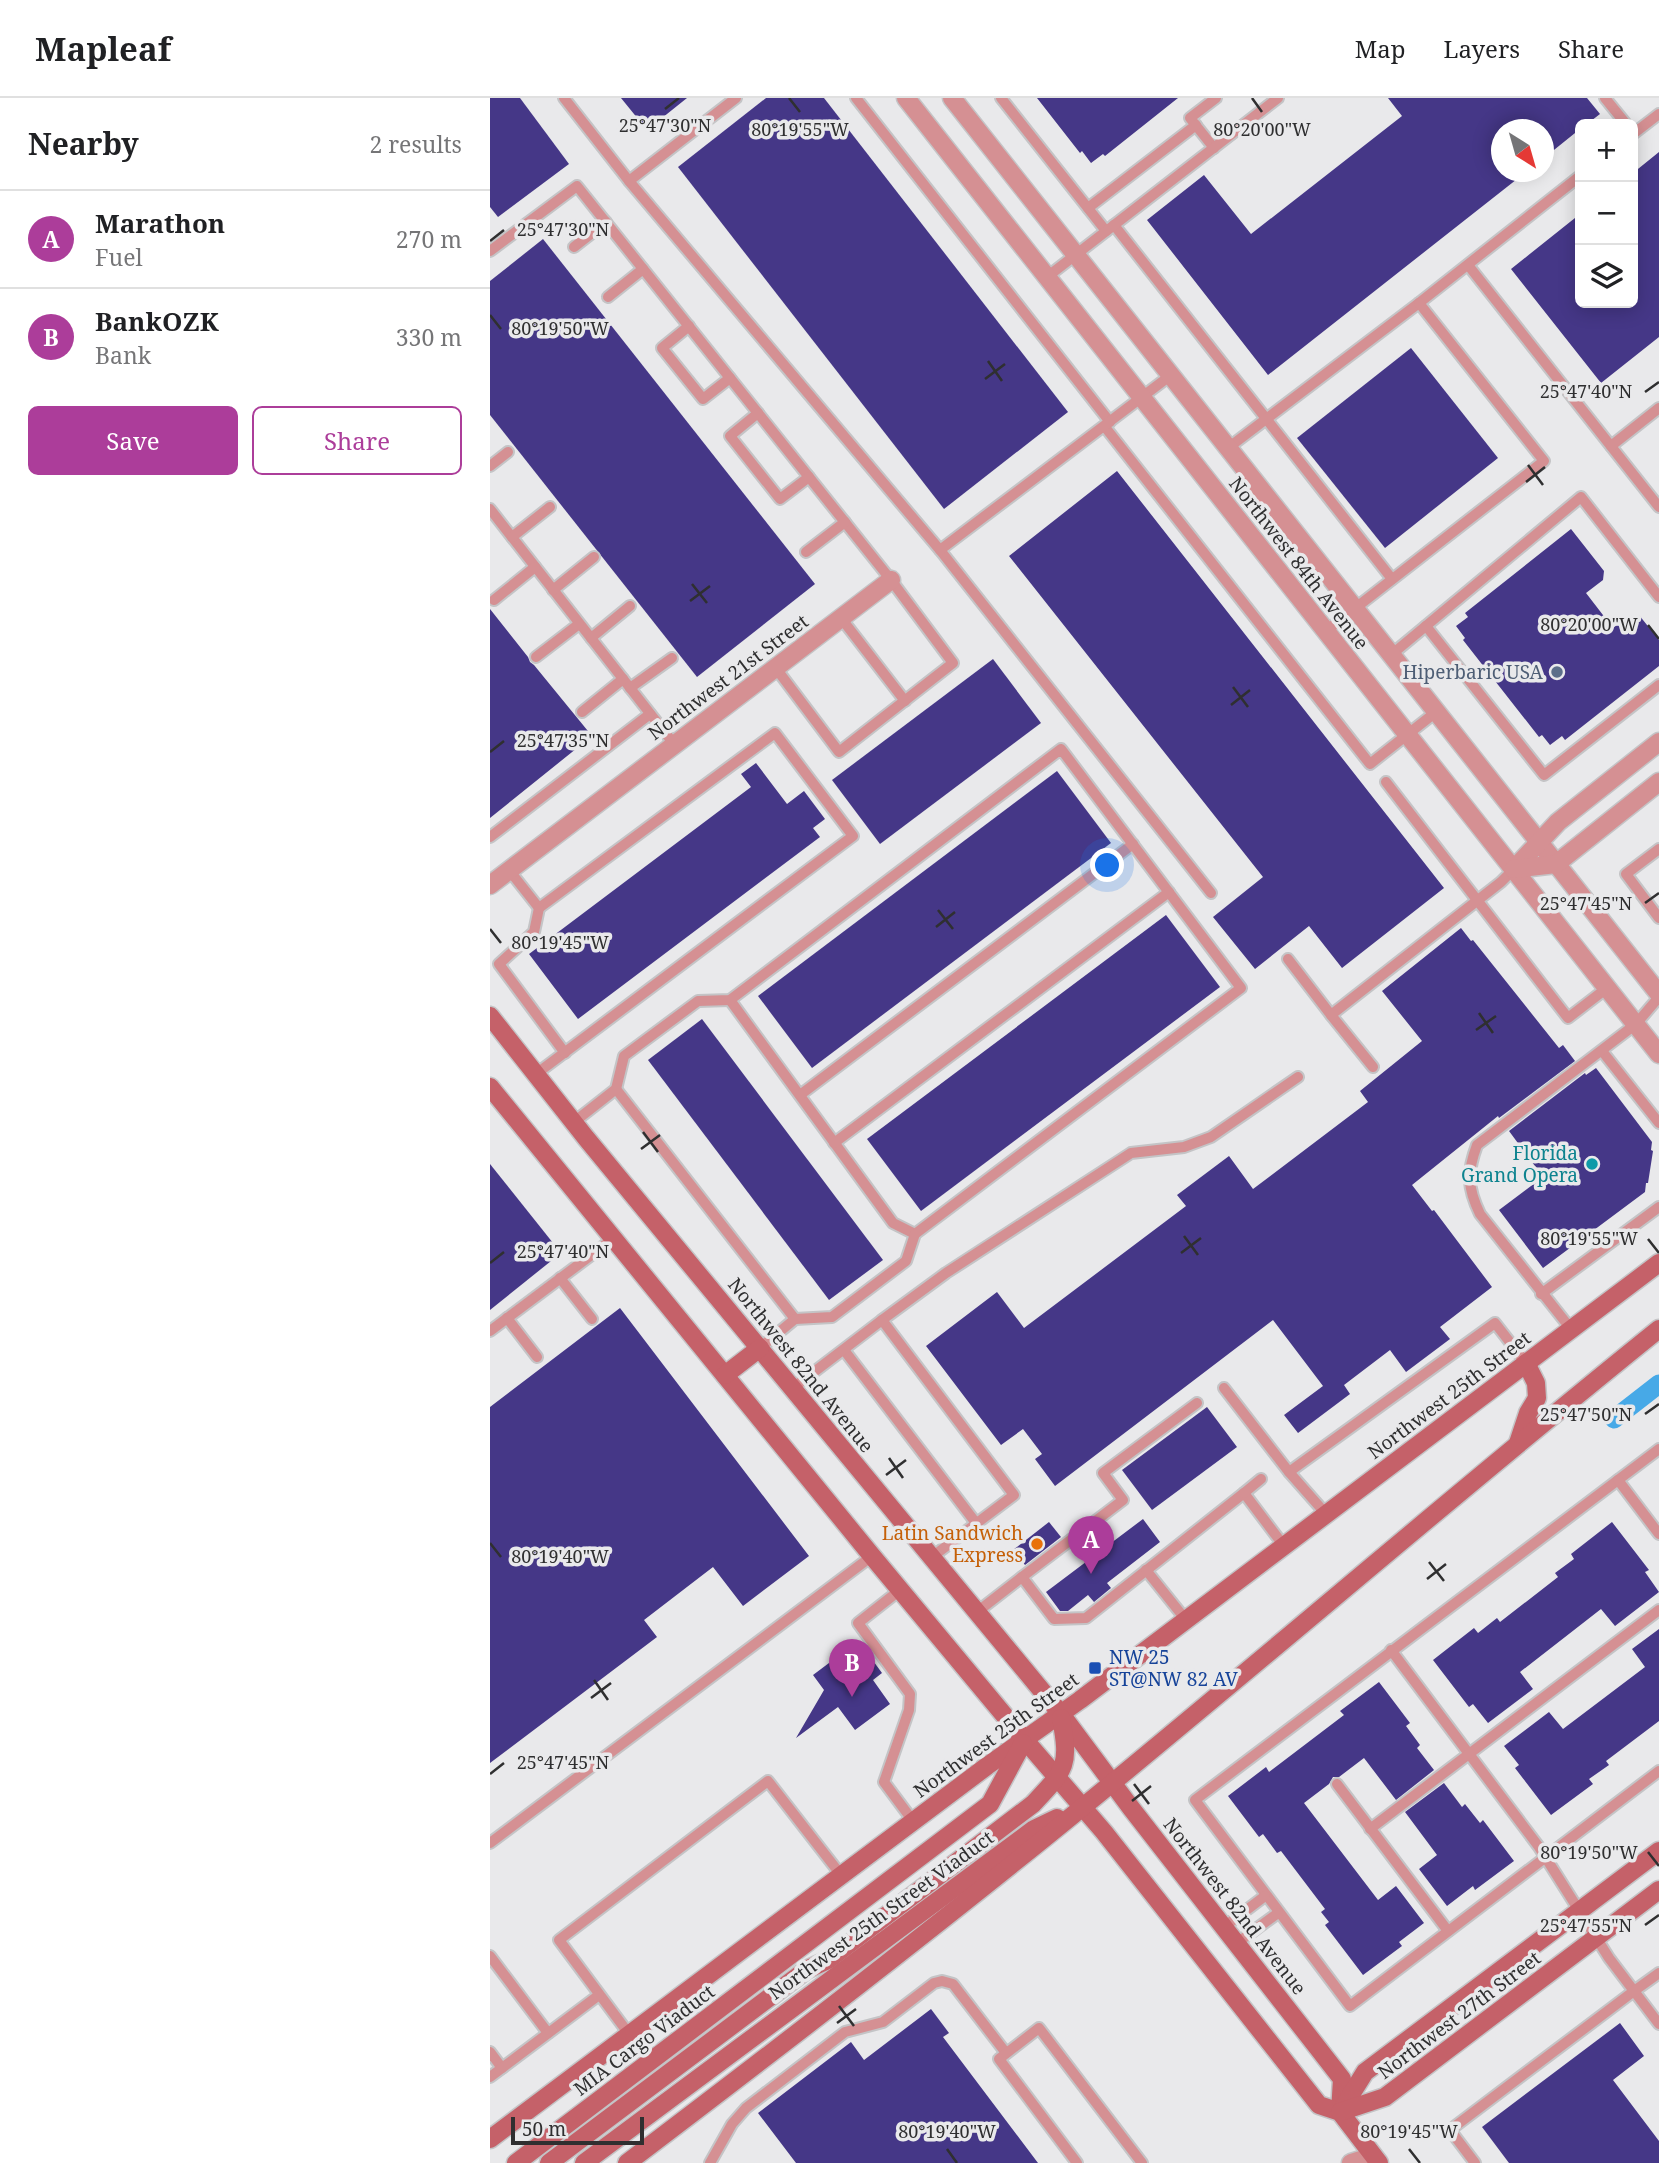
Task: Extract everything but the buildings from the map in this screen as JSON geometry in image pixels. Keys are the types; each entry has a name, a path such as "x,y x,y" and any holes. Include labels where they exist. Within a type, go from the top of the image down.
{"main road":[{"name":"Northwest 82nd Avenue","path":"490,1016 574,1122 1061,1714 1342,2079 1340,2112"},
{"path":"490,1087 900,1590 1083,1807 1320,2105 1340,2112 1376,2160"},
{"name":"Northwest 25th Street","path":"490,2139 913,1821 1061,1714 1659,1263"},
{"path":"627,2163 1083,1807 1518,1443 1659,1329"},
{"path":"725,1375 760,1348"},
{"path":"1518,1443 1528,1413 1538,1398 1536,1383 1526,1363"},
{"path":"549,2163 806,1970 828,1960 1021,1814 1058,1778 1065,1765 1067,1748 1061,1714"},
{"name":"Northwest 25th Street Viaduct","path":"797,1950 990,1804 1024,1740"},
{"name":"Northwest 25th Street Viaduct","path":"584,2163 1034,1829 1083,1807"},
{"name":"Northwest 27th Street","path":"1340,2112 1365,2072 1659,1851"},
{"name":"Northwest 27th Street","path":"1340,2112 1385,2097 1659,1890"},
{"name":"MIA Cargo Viaduct","path":"516,2163 797,1950"},
{"path":"797,2003 828,1960"}],"street":[{"name":"Northwest 84th Avenue","path":"906,98 1659,1054"},
{"name":"Northwest 84th Avenue","path":"952,98 1659,996"},
{"name":"Northwest 21st Street","path":"490,885 891,580"},
{"path":"1514,869 1558,822 1659,742"},
{"path":"1514,869 1556,864 1659,782"},
{"path":"1351,2163 1376,2160"}],"lane":[{"path":"564,98 629,181 940,550 1211,893"},
{"path":"629,181 736,98"},
{"path":"856,98 1370,764 1436,712"},
{"path":"1001,98 1088,208 1110,228 1266,419 1392,579"},
{"path":"1214,148 1190,118 1216,98"},
{"path":"1047,276 1278,98"},
{"path":"1605,98 1622,119"},
{"path":"1638,127 1659,114"},
{"path":"1088,208 1196,125"},
{"path":"1228,448 1575,180"},
{"path":"490,251 577,186 891,580 953,663 839,752 775,667"},
{"path":"575,247 606,222"},
{"path":"1468,265 1659,507"},
{"path":"608,298 643,269"},
{"path":"1326,631 1544,461 1419,303"},
{"path":"688,326 662,348 670,358 704,399 730,378"},
{"path":"940,550 1171,375"},
{"path":"1611,446 1659,408"},
{"path":"758,413 730,436 738,447 780,499 809,477"},
{"path":"490,466 508,452"},
{"path":"1391,655 1581,498 1659,597"},
{"path":"512,537 550,508"},
{"path":"492,517 512,537 674,744"},
{"path":"806,552 845,522"},
{"path":"553,590 594,557"},
{"path":"495,600 535,567"},
{"path":"590,638 630,606"},
{"path":"841,618 905,701"},
{"path":"536,657 579,624"},
{"path":"1426,626 1544,775 1659,685"},
{"path":"630,688 672,657"},
{"path":"582,712 623,679"},
{"path":"490,837 650,713"},
{"path":"536,1074 565,1053 853,836 775,733 539,908 534,932 499,964 565,1053"},
{"path":"574,1122 616,1089 624,1056 698,1001 730,1000 1061,749 1241,988 915,1234 906,1261 832,1317 795,1319 760,1348"},
{"path":"1386,782 1568,1018 1607,988"},
{"path":"800,1095 1133,844"},
{"path":"1659,849 1626,874 1659,918"},
{"path":"1331,1015 1502,882 1514,869"},
{"path":"509,870 539,908"},
{"path":"834,1143 1169,892"},
{"path":"1288,959 1373,1067"},
{"path":"1571,1329 1480,1214 1472,1198 1469,1180 1471,1161 1477,1144 1636,1024 1659,996"},
{"path":"730,1000 893,1223 915,1234"},
{"path":"1602,1051 1659,1123"},
{"path":"793,1388 946,1273 1131,1153 1184,1147 1211,1137 1298,1077"},
{"path":"616,1089 795,1319"},
{"path":"1541,1294 1659,1207"},
{"path":"490,1331 614,1238"},
{"path":"561,1278 592,1319"},
{"path":"507,1318 537,1357"},
{"path":"882,1320 1014,1495 932,1557"},
{"path":"1289,1472 1494,1323 1526,1363"},
{"path":"844,1350 976,1523"},
{"path":"1224,1388 1289,1472 1326,1514"},
{"path":"977,1612 1123,1500 1103,1473 1197,1403"},
{"path":"1659,1448 1195,1800 1350,2006 1659,1770"},
{"path":"1022,1577 1054,1619 1086,1618 1261,1479"},
{"path":"1618,1480 1659,1534"},
{"path":"1244,1493 1284,1546"},
{"path":"490,1843 872,1556"},
{"path":"1146,1570 1186,1620"},
{"path":"900,1590 858,1623 910,1694 909,1710 884,1782 913,1821"},
{"path":"1370,1829 1659,1610"},
{"path":"1391,1650 1546,1856 1596,1938 1659,2024"},
{"path":"629,2034 559,1940 768,1782 841,1875"},
{"path":"1337,1784 1448,1931"},
{"path":"1224,1927 1265,1896"},
{"path":"1237,1943 1278,1913"},
{"path":"490,1956 548,2033"},
{"path":"1475,2163 1450,2130 1659,1973"},
{"path":"710,2163 732,2124 746,2108 845,2032 883,2022 934,1983 942,1981 953,1984 1006,2053"},
{"path":"490,2077 599,1995"},
{"path":"1077,2163 999,2059 1039,2028 1142,2163"},
{"path":"490,2052 502,2067"}],"waterway":[{"path":"1614,1419 1659,1384"}],"place":[{"name":"Hiperbaric USA","path":"1557,672"},
{"name":"Florida Grand Opera","path":"1592,1164"},
{"name":"Latin Sandwich Express","path":"1037,1544"},
{"name":"Marathon","path":"1091,1574"},
{"name":"NW 25 ST@NW 82 AV","path":"1095,1668"},
{"name":"BankOZK","path":"852,1697"}]}
